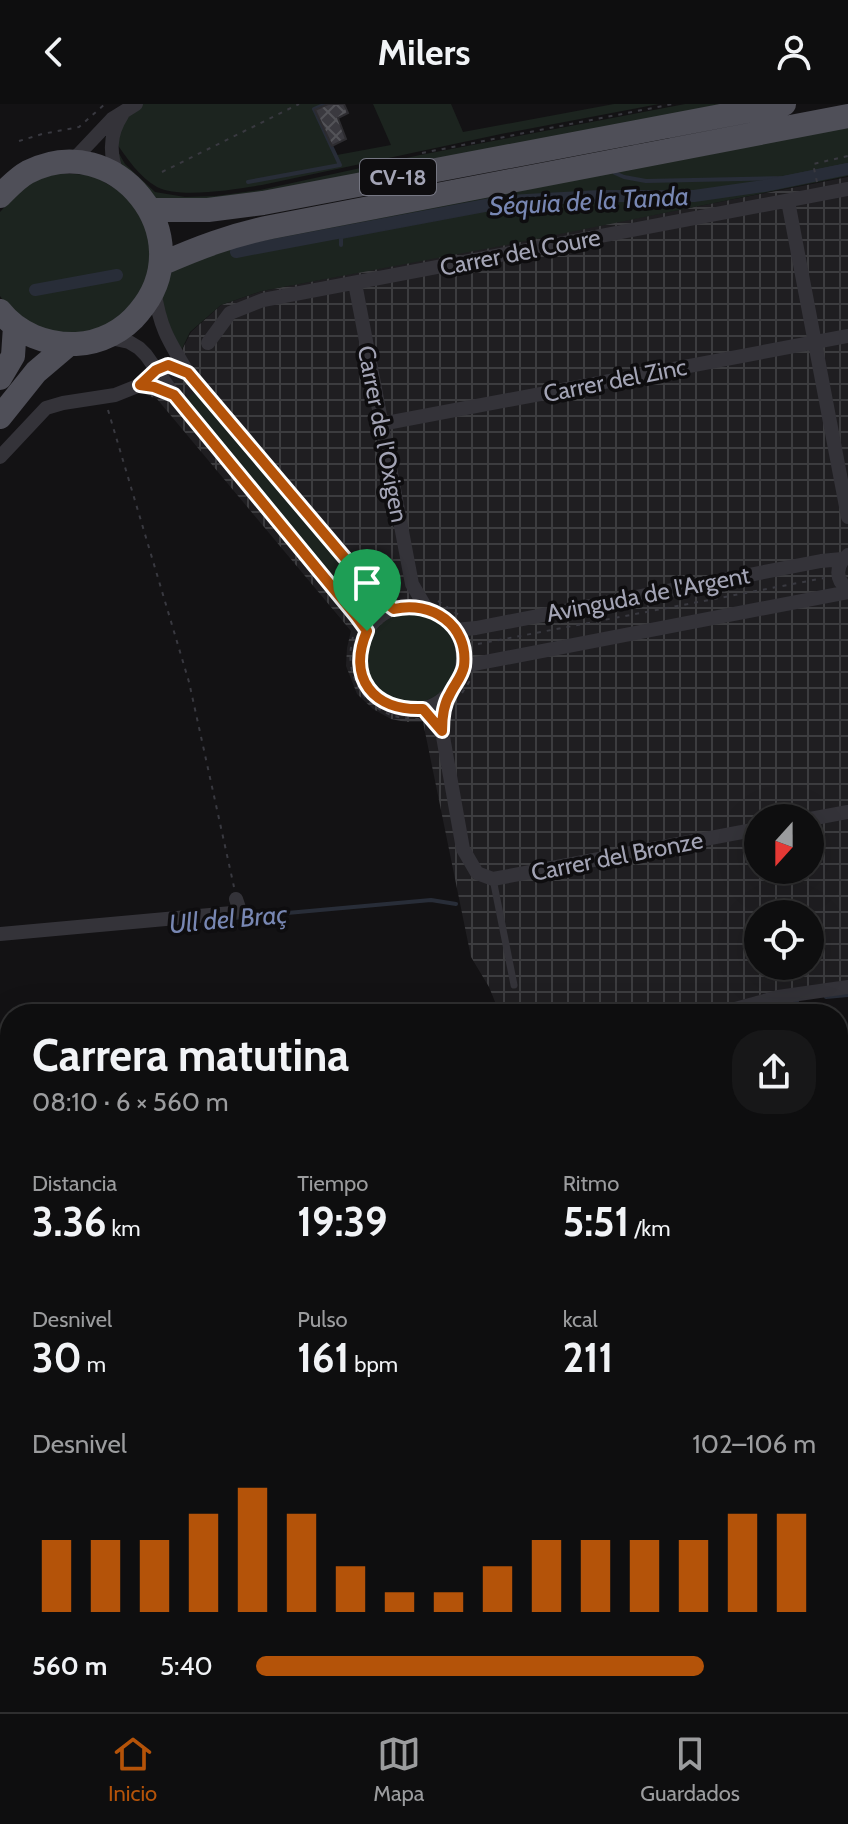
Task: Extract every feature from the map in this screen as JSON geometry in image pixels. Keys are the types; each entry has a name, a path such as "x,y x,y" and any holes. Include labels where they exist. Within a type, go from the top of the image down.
{"main road":[{"name":"CV-18","path":"151,210 208,210 263,203 784,104"},
{"name":"CV-18","path":"161,264 230,236 271,227 848,116"},
{"path":"0,196 28,172 42,167 67,162 92,165 118,175 136,190 151,210 160,237 161,264 154,289 143,308 122,329 83,344 69,344 42,340 8,319"},
{"path":"0,378 13,356 8,319"},
{"path":"0,417 36,372 69,344"}],"street":[{"path":"67,162 78,155 112,119 130,108"},
{"path":"118,175 113,164 112,134 130,108"},
{"name":"Carrer del Coure","path":"208,343 230,313 263,300 848,189"},
{"path":"788,201 848,517"},
{"name":"Carrer de l'Oxigen","path":"355,283 412,584 426,608"},
{"path":"154,289 158,317 166,338 188,373 373,592 399,608"},
{"name":"Carrer del Zinc","path":"381,424 848,336"},
{"path":"106,337 129,342 139,348 367,631"},
{"path":"0,457 46,408 104,398 140,385 156,370 168,365 188,373"},
{"path":"140,385 174,395"},
{"path":"845,557 837,571 841,584 848,591"},
{"name":"Avinguda de l'Argent","path":"455,630 845,557"},
{"path":"399,608 412,584"},
{"name":"Avinguda de l'Argent","path":"464,666 848,591"},
{"path":"448,696 423,709 407,710 390,706 375,696 359,664 360,647 367,631 379,617 399,608 426,608 447,620 462,646 464,666 448,696 442,731 463,849 477,873 493,879"},
{"path":"423,709 442,731"},
{"path":"824,816 848,812"},
{"name":"Carrer del Bronze","path":"493,879 744,832"},
{"path":"0,934 232,913 239,908 236,899"},
{"path":"753,1004 778,997 848,987"}],"lane":[{"path":"493,879 514,985"}],"path":[{"path":"19,141 79,127 105,104"},
{"path":"162,172 299,104"},
{"path":"413,155 673,104"},
{"path":"816,177 813,164 848,156"},
{"path":"104,398 189,682 236,899"},
{"path":"478,644 824,578"}],"shaded area":[{"path":"141,104 326,104 314,110 337,155 391,145 373,104 451,104 463,132 614,104 659,104 262,185 194,193 157,187 134,167 115,141 125,115"},
{"path":"685,104 749,104 245,199 156,200 124,172 117,150 125,164 155,192 185,197 216,196 260,190 420,155"},
{"path":"848,123 848,176 262,291 221,305 190,332 180,353 166,330 161,297 167,278 177,268 213,249"},
{"path":"54,173 92,175 131,198 151,239 149,277 125,315 88,334 45,332 7,306 0,296 0,212 25,185"},
{"path":"848,177 848,980 763,994 728,1004 496,1004 471,957 423,722 391,719 373,709 357,694 346,666 351,631 157,399 142,393 180,354 191,332 221,305 262,291"},
{"path":"196,391 378,608 366,619 184,400"},
{"path":"411,613 428,616 443,626 453,641 456,658 453,675 443,690 428,700 411,703 394,700 379,690 369,675 366,658 369,641 379,626 394,616"}],"building":[{"path":"328,104 344,104 348,113 338,118 346,139 332,146 315,110"}],"waterway":[{"path":"248,182 340,165 314,109 326,104"},
{"path":"615,173 646,181 784,178 848,165"},
{"name":"Séquia de la Tanda","path":"236,252 507,201 600,196 694,196 848,169"},
{"path":"341,245 341,237 501,207 697,196"},
{"name":"Séquia de la Tanda","path":"35,290 117,275"},
{"name":"Ull del Braç","path":"233,918 431,900 456,904"},
{"path":"826,997 848,995"},
{"path":"783,1004 797,1001"}],"route":[{"path":"168,365 188,373 378,597 394,609 426,608 447,620 455,630 462,646 464,666 448,696 442,731 423,709 407,710 390,706 375,696 359,664 360,647 367,631 174,395 140,385 156,370 168,365"}]}
